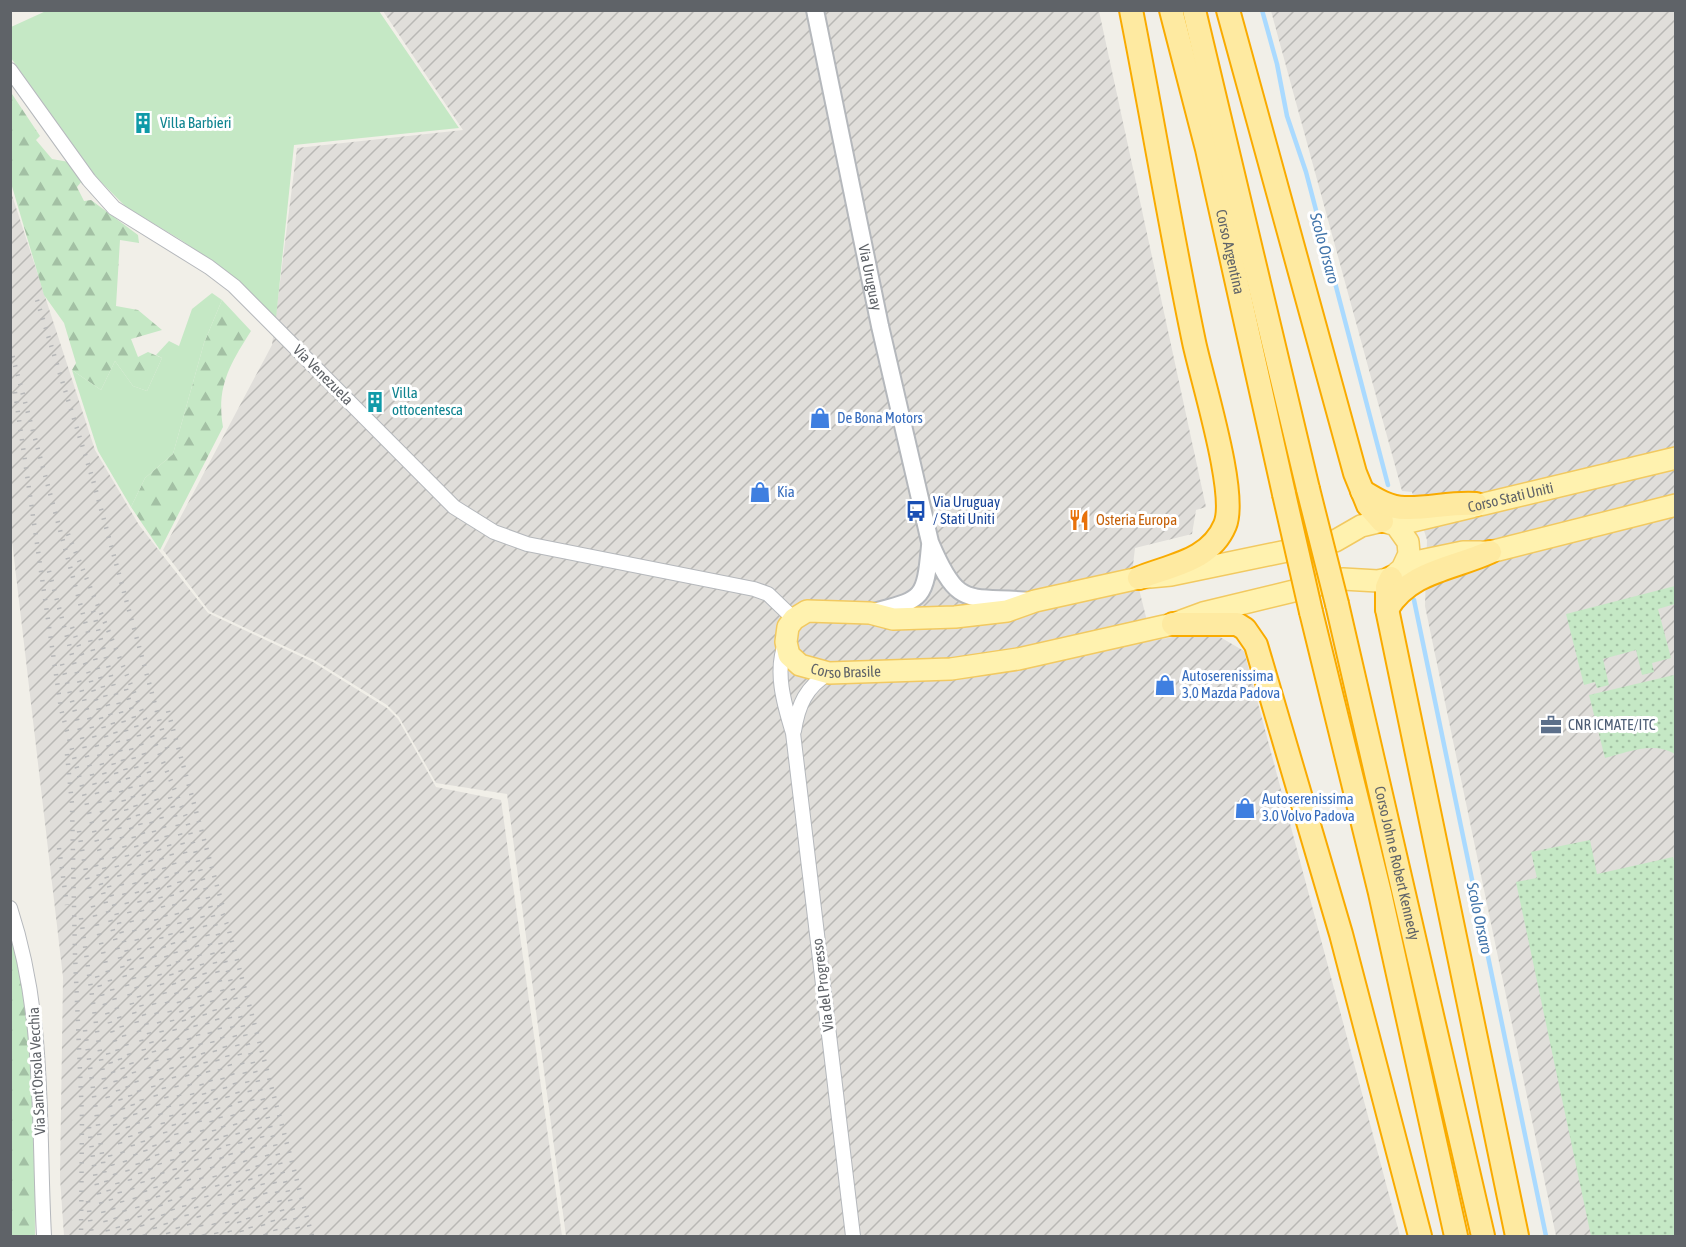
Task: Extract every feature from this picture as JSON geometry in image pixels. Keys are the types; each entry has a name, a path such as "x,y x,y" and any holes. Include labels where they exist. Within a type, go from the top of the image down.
{"highway":[{"path":"1131,10 1194,341 1222,465 1227,509 1226,523 1212,547 1185,562 1139,578"},
{"name":"Corso Argentina","path":"1171,10 1209,160 1284,494"},
{"name":"Corso Argentina","path":"1194,10 1308,489"},
{"path":"1228,10 1362,491 1379,524"},
{"name":"Corso John e Robert Kennedy","path":"1308,489 1337,604 1483,1236"},
{"path":"1362,491 1388,505 1404,508 1454,502 1476,504"},
{"name":"Corso John e Robert Kennedy","path":"1284,494 1380,893 1456,1236"},
{"path":"1387,609 1404,587 1424,574 1463,564 1490,552"},
{"path":"1396,573 1387,586 1387,609 1517,1236"},
{"path":"1173,624 1237,624 1245,629 1256,645 1341,934 1419,1236"}],"main road":[{"name":"Corso Stati Uniti","path":"1139,578 1171,575 1335,541 1379,524 1676,458"},
{"path":"1396,573 1419,561 1463,552 1490,552 1676,505"},
{"path":"1379,524 1408,542 1408,554 1396,573"},
{"name":"Corso Brasile","path":"786,642 789,655 800,665 829,673 951,669 1018,658 1173,624 1203,613 1343,579 1367,582 1396,573"},
{"path":"786,642 787,611 870,613 893,619 955,617 1007,611 1035,601 1139,578"}],"street":[{"name":"Via Uruguay","path":"815,10 880,326 930,542 943,573 962,593 988,601 1006,598 1035,601"},
{"name":"Via Venezuela","path":"10,70 89,180 114,208 209,267 234,286 454,507 494,532 527,544 754,589 768,594 787,611"},
{"name":"Via Uruguay","path":"870,613 904,605 916,599 924,589 930,542"},
{"name":"Via del Progresso","path":"786,642 779,658 783,697 793,733 853,1236"},
{"name":"Via del Progresso","path":"793,733 802,699 813,684 829,673"},
{"name":"Via Sant'Orsola Vecchia","path":"10,908 22,942 35,1018 44,1236"}],"shaded area":[{"path":"383,11 1099,11 1206,507 1196,510 1192,534 1135,548 1133,565 1152,641 1208,630 1244,651 1400,1236 566,1236 507,794 436,783 399,717 387,705 314,660 209,611 163,550 272,345 297,148 463,130"},
{"path":"1271,11 1675,11 1675,1236 1556,1236 1425,606 1427,540 1412,492 1402,491"},
{"path":"11,192 95,450 139,525 208,613 313,662 387,708 398,719 436,787 501,800 562,1236 64,1236 60,1178 63,977 10,524"}],"green space":[{"path":"46,11 379,11 459,128 294,145 276,318 236,279 181,240 126,207 97,178 11,58 11,27"},
{"path":"10,91 40,136 36,140 52,159 69,162 82,181 77,187 84,201 91,200 138,235 139,243 120,240 116,306 138,310 162,330 131,339 138,357 148,352 162,358 147,391 133,386 115,361 101,390 72,370 76,363 64,323 44,295 11,183"},
{"path":"212,293 222,300 204,343 173,454 145,478 131,507 98,451 72,370 101,390 115,361 133,386 147,391 162,358 156,355 169,341 179,346 192,309"},
{"path":"222,300 251,331 231,365 223,388 221,413 223,427 160,550 131,507 145,478 173,454 204,343"},
{"path":"1675,586 1675,604 1658,609 1671,658 1652,663 1654,672 1642,675 1636,650 1603,659 1609,685 1597,688 1595,682 1584,685 1566,614"},
{"path":"1674,675 1675,754 1667,750 1649,748 1605,758 1589,695"},
{"path":"1590,840 1597,874 1673,857 1675,866 1675,1236 1591,1236 1516,882 1537,878 1531,852"},
{"path":"10,931 20,968 32,1044 35,1236 11,1236"}],"waterway":[{"name":"Scolo Orsaro","path":"1262,10 1277,64 1287,116 1306,172 1388,485"},
{"name":"Scolo Orsaro","path":"1414,600 1546,1236"}],"railway":[{"path":"37,300 93,480 169,755"},
{"path":"10,347 253,1236"},
{"path":"15,392 61,709 204,1236"},
{"path":"68,534 186,817 300,1236"},
{"path":"49,571 231,1236"},
{"path":"93,611 266,1236"},
{"path":"72,627 89,674 243,1236"},
{"path":"62,664 217,1236"},
{"path":"126,689 277,1236"},
{"path":"168,711 224,911"},
{"path":"67,754 72,804 75,955 82,1117 81,1236"},
{"path":"170,797 289,1236"},
{"path":"79,831 111,984 180,1236"},
{"path":"59,848 67,905"},
{"path":"96,865 192,1236"},
{"path":"219,905 228,927 312,1236"},
{"path":"81,918 105,1087 145,1236"},
{"path":"97,976 169,1236"},
{"path":"85,1030 105,1176 120,1236"},
{"path":"108,1053 157,1236"},
{"path":"89,1127 96,1181 109,1236"},
{"path":"110,1155 131,1236"},
{"path":"88,1201 92,1236"}],"place":[{"name":"Villa Barbieri","path":"143,123"},
{"name":"Villa ottocentesca","path":"375,402"},
{"name":"De Bona Motors","path":"820,418"},
{"name":"Kia","path":"760,492"},
{"name":"Via Uruguay / Stati Uniti","path":"916,511"},
{"name":"Osteria Europa","path":"1079,520"},
{"name":"Autoserenissima 3.0 Mazda Padova","path":"1165,685"},
{"name":"CNR ICMATE/ITC","path":"1551,725"},
{"name":"Autoserenissima 3.0 Volvo Padova","path":"1245,808"}]}
